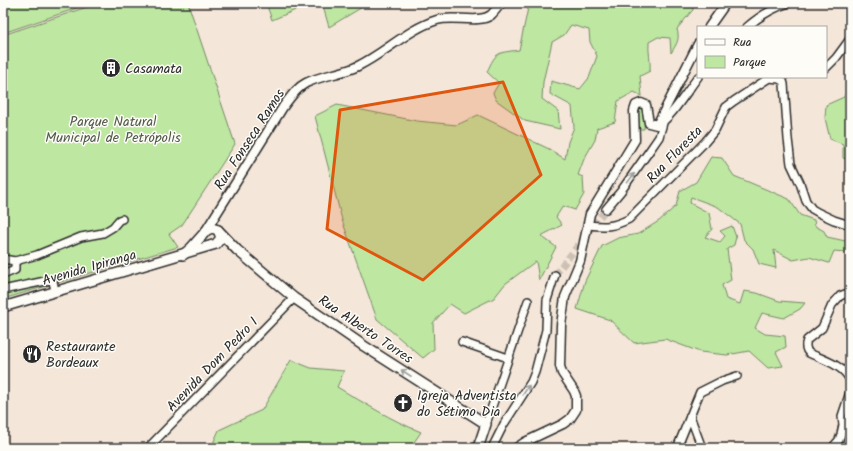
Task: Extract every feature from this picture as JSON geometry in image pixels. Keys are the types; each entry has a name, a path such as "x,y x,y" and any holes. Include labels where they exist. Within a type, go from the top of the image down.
{"main road":[{"path":"212,228 218,230 221,236 220,241 213,245 205,242 205,232 212,228"},
{"name":"Rua Alberto Torres","path":"218,230 237,250 294,298 364,346 486,424"},
{"name":"Avenida Ipiranga","path":"183,255 205,232"},
{"name":"Rua Alberto Torres","path":"213,245 237,250"},
{"name":"Avenida Ipiranga","path":"3,306 183,255 213,245"},
{"path":"478,448 486,424"}],"street":[{"name":"Rua Fonseca Ramos","path":"205,232 283,107 298,88 316,79 357,67 381,54 426,24 450,18 482,18 490,16 501,3"},
{"path":"710,26 726,3"},
{"path":"748,26 775,7 789,3"},
{"path":"827,67 836,58 850,39"},
{"path":"606,209 621,191 659,137 660,124 697,46"},
{"path":"660,124 674,110 697,78"},
{"name":"Rua Floresta","path":"588,225 605,227 618,224 628,219 715,130 726,107 764,80 771,78"},
{"name":"Rua Floresta","path":"776,78 783,81 784,84 791,164 806,200 812,209 819,213 850,225"},
{"path":"516,448 525,442 563,424 576,410 576,396 562,373 560,366 564,297 580,261 590,214 635,140 634,111 636,105 642,103 646,105 649,123 660,124"},
{"name":"Rua Fonseca Ramos","path":"217,212 216,224 218,230"},
{"path":"3,259 15,261 37,255 81,237 103,233 122,219"},
{"path":"3,275 15,270 15,261"},
{"path":"492,448 495,439 531,382 535,372 546,330 547,300 554,275"},
{"path":"3,290 50,280 53,281 55,291"},
{"path":"850,294 840,296 832,305 822,328 807,340 805,346 809,353 844,370 850,380"},
{"name":"Avenida Dom Pedro I","path":"148,448 294,298"},
{"path":"486,424 528,301"},
{"path":"462,342 508,358"},
{"path":"677,448 700,392 703,389 737,376"},
{"path":"832,448 841,434 843,425 842,416 850,392"},
{"path":"690,416 702,448"}],"highlighted area":[{"path":"503,82 541,175 423,280 327,229 340,110"}],"green space":[{"path":"3,3 92,3 3,33"},
{"name":"Parque Natural Municipal de Petrópolis","path":"99,3 188,3 235,144 182,225 169,234 178,247 3,299 3,35"},
{"path":"266,3 312,3 272,20"},
{"path":"322,3 369,3 329,27"},
{"path":"534,3 658,3 666,8 669,3 693,3 693,10 677,29 677,41 671,53 670,38 658,37 649,42 650,71 640,76 642,96 634,92 618,101 615,122 597,128 595,140 584,159 578,175 583,177 584,194 575,210 563,206 556,217 562,225 541,236 556,247 539,280 536,261 505,284 494,298 464,313 450,304 433,323 434,349 423,358 377,319 342,220 315,116 337,105 417,121 457,125 478,115 549,149 565,159 568,142 574,127 572,106 550,94 551,81 580,89 589,78 597,56 590,42 589,30 571,25 564,35 552,42 543,82 542,99 558,111 560,129 525,121 496,100 493,93 499,83 487,72 498,54 519,50 528,8"},
{"path":"850,81 850,161 843,158 843,144 830,139 825,118 826,105 844,97"},
{"path":"638,107 643,107 645,111 644,129 637,129"},
{"path":"711,157 722,158 734,176 789,199 800,215 814,220 815,226 824,231 827,237 850,242 850,255 845,252 834,251 829,263 809,257 793,260 774,250 776,268 759,264 753,249 744,240 740,224 718,207 691,197 690,203 709,213 712,229 705,237 720,242 725,236 720,231 732,226 736,237 734,245 727,249 731,280 722,285 726,299 740,304 744,291 757,293 779,301 805,303 800,309 784,318 762,313 755,328 765,334 785,336 786,347 776,352 783,366 768,368 749,351 727,355 700,352 665,339 634,343 610,320 577,309 585,281 602,246 618,238 638,234 659,221 676,206 680,191 696,182"},
{"path":"291,360 311,368 344,371 337,387 388,417 421,432 410,448 211,448 219,430 262,410"},
{"path":"850,437 850,448 839,448"}],"tunnel":[{"path":"555,275 606,209"}],"place":[{"name":"Casamata","path":"111,68"},
{"name":"Restaurante Bordeaux","path":"32,354"},
{"name":"Igreja Adventista do Sétimo Dia","path":"403,403"}]}
